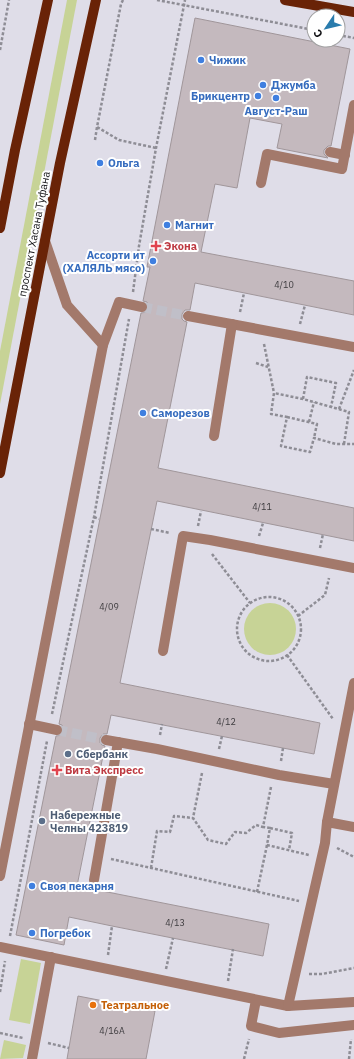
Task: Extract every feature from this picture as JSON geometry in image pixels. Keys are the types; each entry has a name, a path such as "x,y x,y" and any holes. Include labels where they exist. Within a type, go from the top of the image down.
{"main road":[{"path":"0,227 15,150 48,0"},
{"name":"проспект Хасана Туфана","path":"0,473 60,163 96,0"},
{"path":"94,12 101,0"},
{"path":"285,0 354,12"}],"street":[{"path":"261,183 267,154 284,153 342,169 348,150 354,105"},
{"path":"330,152 348,150"},
{"path":"45,241 67,305 103,345"},
{"path":"0,876 103,345 119,302 142,307"},
{"path":"188,316 354,348"},
{"path":"214,436 235,324"},
{"path":"163,650 183,536 354,568"},
{"path":"288,1006 322,858 327,822 354,683"},
{"path":"29,724 53,730"},
{"path":"106,740 273,774 334,784"},
{"path":"94,880 118,742"},
{"path":"327,822 354,827"},
{"path":"4,948 288,1006 354,1002"},
{"path":"32,1059 51,957"},
{"path":"256,1000 251,1026 279,1033 353,1026"}],"path":[{"path":"0,50 9,0"},
{"path":"95,140 123,0"},
{"path":"156,0 184,4 306,28"},
{"path":"0,992 4,948 53,730 94,517 132,306 139,246 156,148 185,0"},
{"path":"97,127 119,140 156,148"},
{"path":"235,324 244,293"},
{"path":"297,337 304,305"},
{"path":"266,330 264,344 274,393 271,414 287,417 317,424 310,452 281,446 287,417"},
{"path":"256,363 268,367"},
{"path":"339,409 354,370"},
{"path":"303,399 307,377 336,383 331,407"},
{"path":"274,393 303,399 349,412 344,444"},
{"path":"309,422 314,402"},
{"path":"314,438 336,444 354,444"},
{"path":"94,517 100,519"},
{"path":"151,529 183,536"},
{"path":"210,540 209,549 250,603"},
{"path":"298,616 325,595 333,564"},
{"path":"263,597 277,598 290,604 298,616 301,626 300,638 295,648 287,655 272,661 256,658 243,648 237,632 240,616 250,603 263,597"},
{"path":"287,655 332,718 345,726"},
{"path":"205,759 193,818 208,840 226,844 235,832 246,833 256,825 292,833 289,850"},
{"path":"263,827 273,774"},
{"path":"151,868 157,831 170,832 174,816 193,818"},
{"path":"257,892 270,828"},
{"path":"267,845 322,858"},
{"path":"98,856 311,904"},
{"path":"106,968 112,926"},
{"path":"164,980 173,938"},
{"path":"226,993 233,950"},
{"path":"295,974 322,974 354,968"},
{"path":"244,1059 251,1026"},
{"path":"350,1059 353,1026"}],"green space":[{"path":"67,0 77,0 0,404 0,351"},
{"path":"265,603 275,603 289,610 296,624 296,634 289,648 275,655 265,655 255,651 248,644 244,634 244,624 248,614 255,607"},
{"path":"21,959 41,963 30,1024 9,1020"},
{"path":"4,1040 26,1045 23,1058 0,1059"}],"building":[{"path":"195,18 306,40 306,48 350,49 331,146 328,146 324,150 324,154 328,158 277,148 282,124 250,118 237,188 215,184 201,252 354,281 354,315 195,283 190,310 185,310 182,314 182,319 187,322 158,468 354,508 354,541 157,501 120,683 320,723 314,754 111,715 107,734 103,734 100,738 100,743 105,746 77,886 269,924 263,956 69,917 64,945 16,935 56,736 62,735 63,731 62,725 59,724 141,313 147,312 148,308 147,302 143,301 150,267 147,267"},
{"path":"78,996 155,1011 146,1059 67,1059"}],"tunnel":[{"path":"142,307 188,316"},
{"path":"57,730 106,740"}],"place":[{"name":"Чижик","path":"201,60"},
{"name":"Джумба","path":"263,85"},
{"name":"Брикцентр","path":"258,96"},
{"name":"Август-Раш","path":"276,98"},
{"name":"Ольга","path":"100,163"},
{"name":"Магнит","path":"167,225"},
{"name":"Экона","path":"156,246"},
{"name":"Ассорти ит (ХАЛЯЛЬ мясо)","path":"153,261"},
{"name":"Саморезов","path":"143,413"},
{"name":"Сбербанк","path":"68,754"},
{"name":"Вита Экспресс","path":"57,770"},
{"name":"Набережные Челны 423819","path":"42,821"},
{"name":"Своя пекарня","path":"32,886"},
{"name":"Погребок","path":"32,933"},
{"name":"Театральное","path":"93,1005"}]}
